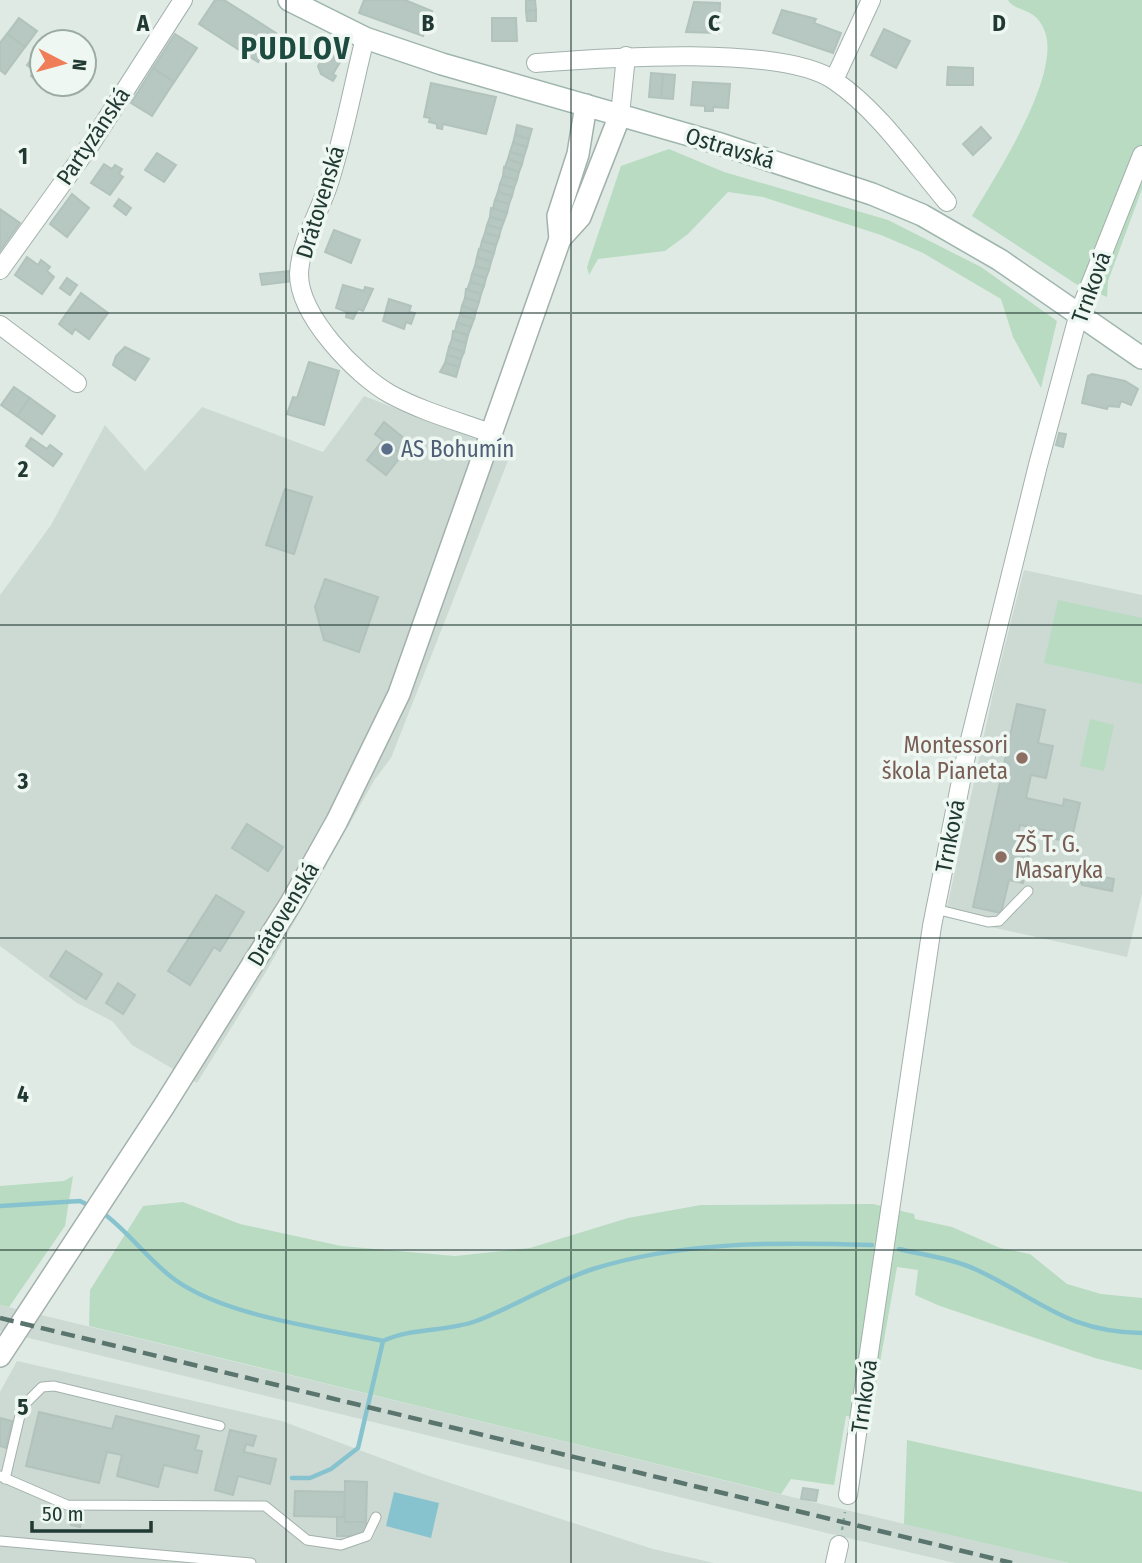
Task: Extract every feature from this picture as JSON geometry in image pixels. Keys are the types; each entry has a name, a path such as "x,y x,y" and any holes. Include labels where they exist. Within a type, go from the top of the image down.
{"street":[{"name":"Partyzánská","path":"0,270 90,145 183,0"},
{"name":"Ostravská","path":"289,0 365,38 442,64 823,177 922,215 1000,260 1142,358"},
{"path":"834,80 871,0"},
{"name":"Drátovenská","path":"365,38 329,181 300,265 302,290 314,317 331,340 369,378 390,394 490,433"},
{"path":"620,115 626,56"},
{"path":"536,63 626,56 766,60 799,67 834,80 869,112 947,202"},
{"name":"Drátovenská","path":"560,239 558,216 578,154 586,106"},
{"name":"Drátovenská","path":"0,1356 164,1106 291,904 342,810 399,694 560,239 580,218 620,115"},
{"name":"Trnková","path":"848,1495 935,909 984,679 1079,313 1142,155"},
{"path":"0,324 77,383"},
{"path":"835,1563 840,1538"}],"lane":[{"path":"935,909 988,922 999,921 1028,891"},
{"path":"219,1426 54,1386 42,1387 22,1407 3,1478 67,1505 265,1506 307,1540 341,1545 367,1536 376,1517"},
{"path":"0,1541 251,1563"}],"path":[{"path":"840,1538 844,1516"}],"shaded area":[{"path":"364,396 511,453 391,758 375,779 267,970 197,1083 132,1045 112,1021 77,1003 0,946 0,595 51,525 105,425 145,471 202,407 323,452"},
{"path":"1024,570 1142,595 1142,894 1127,957 945,917 995,684"},
{"path":"0,1305 1069,1563 955,1563 831,1534 0,1331"},
{"path":"17,1361 282,1421 426,1475 653,1549 714,1563 0,1563 0,1392"}],"green space":[{"path":"1008,0 1142,0 1142,189 1108,281 1107,297 1076,284 972,216 1023,126 1044,74 1047,51 1045,32 1036,18 1015,7"},
{"path":"669,149 724,172 888,220 981,267 1057,321 1041,388 1013,337 1001,299 923,253 881,235 763,197 728,192 688,234 665,251 598,259 589,275 587,267 621,166"},
{"path":"1058,600 1142,618 1142,684 1044,663"},
{"path":"1090,719 1114,725 1104,771 1080,766"},
{"path":"73,1176 65,1226 9,1307 0,1305 0,1186 64,1181"},
{"path":"183,1202 240,1224 341,1246 455,1256 530,1248 628,1218 701,1205 873,1204 914,1214 915,1219 952,1227 1000,1248 1030,1254 1067,1284 1101,1294 1142,1298 1142,1370 1095,1358 940,1306 915,1295 918,1270 897,1267 870,1418 846,1416 834,1485 791,1479 781,1494 89,1326 90,1290 143,1206"},
{"path":"907,1440 1142,1492 1142,1563 1069,1563 904,1524"}],"water":[{"path":"394,1492 439,1503 431,1538 386,1526"}],"building":[{"path":"215,0 224,0 276,33 258,62 199,24"},
{"path":"364,0 405,0 432,11 423,36 359,13"},
{"path":"526,0 535,0 536,10 526,11"},
{"path":"694,2 720,3 719,33 686,32"},
{"path":"536,10 536,21 527,21 526,11"},
{"path":"782,10 816,19 814,23 841,33 833,53 773,33"},
{"path":"19,18 33,28 28,28 28,43 25,47 7,34"},
{"path":"492,18 516,18 517,41 492,41"},
{"path":"884,29 910,41 896,68 871,55"},
{"path":"7,34 25,47 5,74 0,70 0,43"},
{"path":"175,34 197,48 174,82 153,68"},
{"path":"332,43 346,52 333,74 336,76 333,81 321,74 318,66"},
{"path":"948,67 973,68 973,85 947,85"},
{"path":"153,68 174,82 152,116 131,103"},
{"path":"651,73 663,74 661,98 649,97"},
{"path":"663,74 675,75 673,99 661,98"},
{"path":"693,82 730,84 728,108 713,107 713,111 705,111 705,106 691,105"},
{"path":"431,83 496,97 486,134 443,124 442,129 437,128 437,124 429,122 430,118 424,117"},
{"path":"517,125 532,129 529,139 515,135"},
{"path":"981,127 991,138 973,155 963,144"},
{"path":"515,135 529,139 527,147 513,143"},
{"path":"513,143 527,147 524,156 510,152"},
{"path":"510,152 524,156 522,164 508,159"},
{"path":"157,153 176,165 164,182 145,170"},
{"path":"508,159 522,164 519,172 505,167"},
{"path":"104,164 112,169 115,165 122,169 119,174 123,177 110,195 91,183"},
{"path":"504,167 519,172 517,180 503,176"},
{"path":"503,176 517,180 514,188 500,184"},
{"path":"500,184 514,188 512,196 498,192"},
{"path":"498,192 512,196 509,204 495,200"},
{"path":"72,194 89,208 67,237 50,224"},
{"path":"119,199 131,208 126,215 114,206"},
{"path":"495,200 509,204 507,213 493,208"},
{"path":"491,208 507,213 504,221 490,217"},
{"path":"0,209 20,223 0,251"},
{"path":"490,217 504,221 501,229 487,225"},
{"path":"487,225 501,229 499,237 485,233"},
{"path":"334,230 360,240 351,263 325,252"},
{"path":"485,233 499,237 496,245 482,241"},
{"path":"482,241 496,245 494,253 480,249"},
{"path":"479,249 494,253 491,262 477,257"},
{"path":"27,257 38,265 41,260 50,267 47,271 54,277 42,294 15,275"},
{"path":"477,257 491,262 489,270 475,266"},
{"path":"475,266 489,270 486,278 472,274"},
{"path":"290,271 294,281 262,285 260,274"},
{"path":"472,274 486,278 484,286 470,282"},
{"path":"67,278 77,285 70,295 60,288"},
{"path":"470,282 484,286 481,294 467,290"},
{"path":"343,285 364,291 365,287 373,289 363,311 358,309 353,319 346,317 347,312 336,308"},
{"path":"466,289 481,294 479,302 465,298"},
{"path":"81,293 108,313 89,339 75,329 72,334 59,324"},
{"path":"465,298 479,302 476,311 462,306"},
{"path":"389,299 411,306 409,312 415,313 411,324 406,322 404,329 383,321"},
{"path":"462,306 476,311 474,319 460,315"},
{"path":"460,315 474,319 471,327 457,323"},
{"path":"457,323 471,327 468,335 455,331"},
{"path":"453,331 468,335 466,343 452,339"},
{"path":"452,339 466,343 464,352 449,347"},
{"path":"125,347 149,359 135,380 113,365 116,356"},
{"path":"449,347 464,352 461,359 447,355"},
{"path":"447,355 461,359 459,367 445,363"},
{"path":"309,362 339,371 324,425 287,414 293,397 297,398"},
{"path":"445,363 459,367 456,377 440,372"},
{"path":"1092,374 1125,381 1138,389 1131,405 1121,401 1119,407 1108,406 1107,409 1082,403 1088,376"},
{"path":"14,387 30,398 17,416 1,405"},
{"path":"30,398 55,416 42,434 17,416"},
{"path":"384,422 410,443 402,455 375,434"},
{"path":"1059,433 1066,434 1063,447 1056,445"},
{"path":"31,438 47,449 50,445 62,454 53,466 26,446"},
{"path":"383,440 402,455 386,475 367,460"},
{"path":"285,489 312,497 294,554 266,545"},
{"path":"325,579 378,597 359,652 324,640 315,607"},
{"path":"1017,704 1045,710 1038,743 1053,746 1046,778 1031,775 1026,798 1063,806 1064,799 1080,803 1071,842 1055,839 1057,833 1020,825 1015,848 1030,851 1023,883 1009,880 1001,913 973,907"},
{"path":"247,824 283,847 268,871 232,848"},
{"path":"1064,869 1082,873 1081,883 1062,879"},
{"path":"1084,873 1114,879 1112,891 1082,885"},
{"path":"216,895 244,912 220,951 214,947 190,985 168,971"},
{"path":"66,951 102,974 86,999 50,976"},
{"path":"118,983 135,995 123,1014 106,1003"},
{"path":"39,1412 112,1429 116,1416 199,1436 195,1450 202,1451 197,1473 164,1465 158,1487 117,1476 122,1455 107,1452 99,1483 26,1466"},
{"path":"0,1418 12,1421 6,1448 0,1446"},
{"path":"230,1430 256,1436 253,1446 246,1444 244,1452 276,1459 270,1484 238,1476 233,1495 215,1490"},
{"path":"345,1481 367,1482 366,1522 345,1522"},
{"path":"803,1488 818,1490 816,1501 801,1499"},
{"path":"295,1491 345,1492 344,1517 294,1516"},
{"path":"74,1513 82,1515 80,1527 71,1525"},
{"path":"337,1517 345,1517 345,1522 366,1522 366,1531 361,1536 337,1536"}],"waterway":[{"path":"0,1206 80,1201 92,1207"},
{"path":"103,1213 174,1279 195,1292 274,1319 383,1341"},
{"path":"292,1478 310,1478 331,1469 358,1448 383,1341 476,1321 578,1274 661,1253 731,1245 872,1245"},
{"path":"899,1249 968,1266 1074,1321 1116,1331 1142,1333"}],"railway":[{"path":"0,1318 1012,1563"}],"place":[{"name":"AS Bohumín","path":"387,449"},
{"name":"Montessori škola Pianeta","path":"1022,758"},
{"name":"ZŠ T. G. Masaryka","path":"1001,857"}],"district":[{"name":"PUDLOV","path":"296,49"}]}
